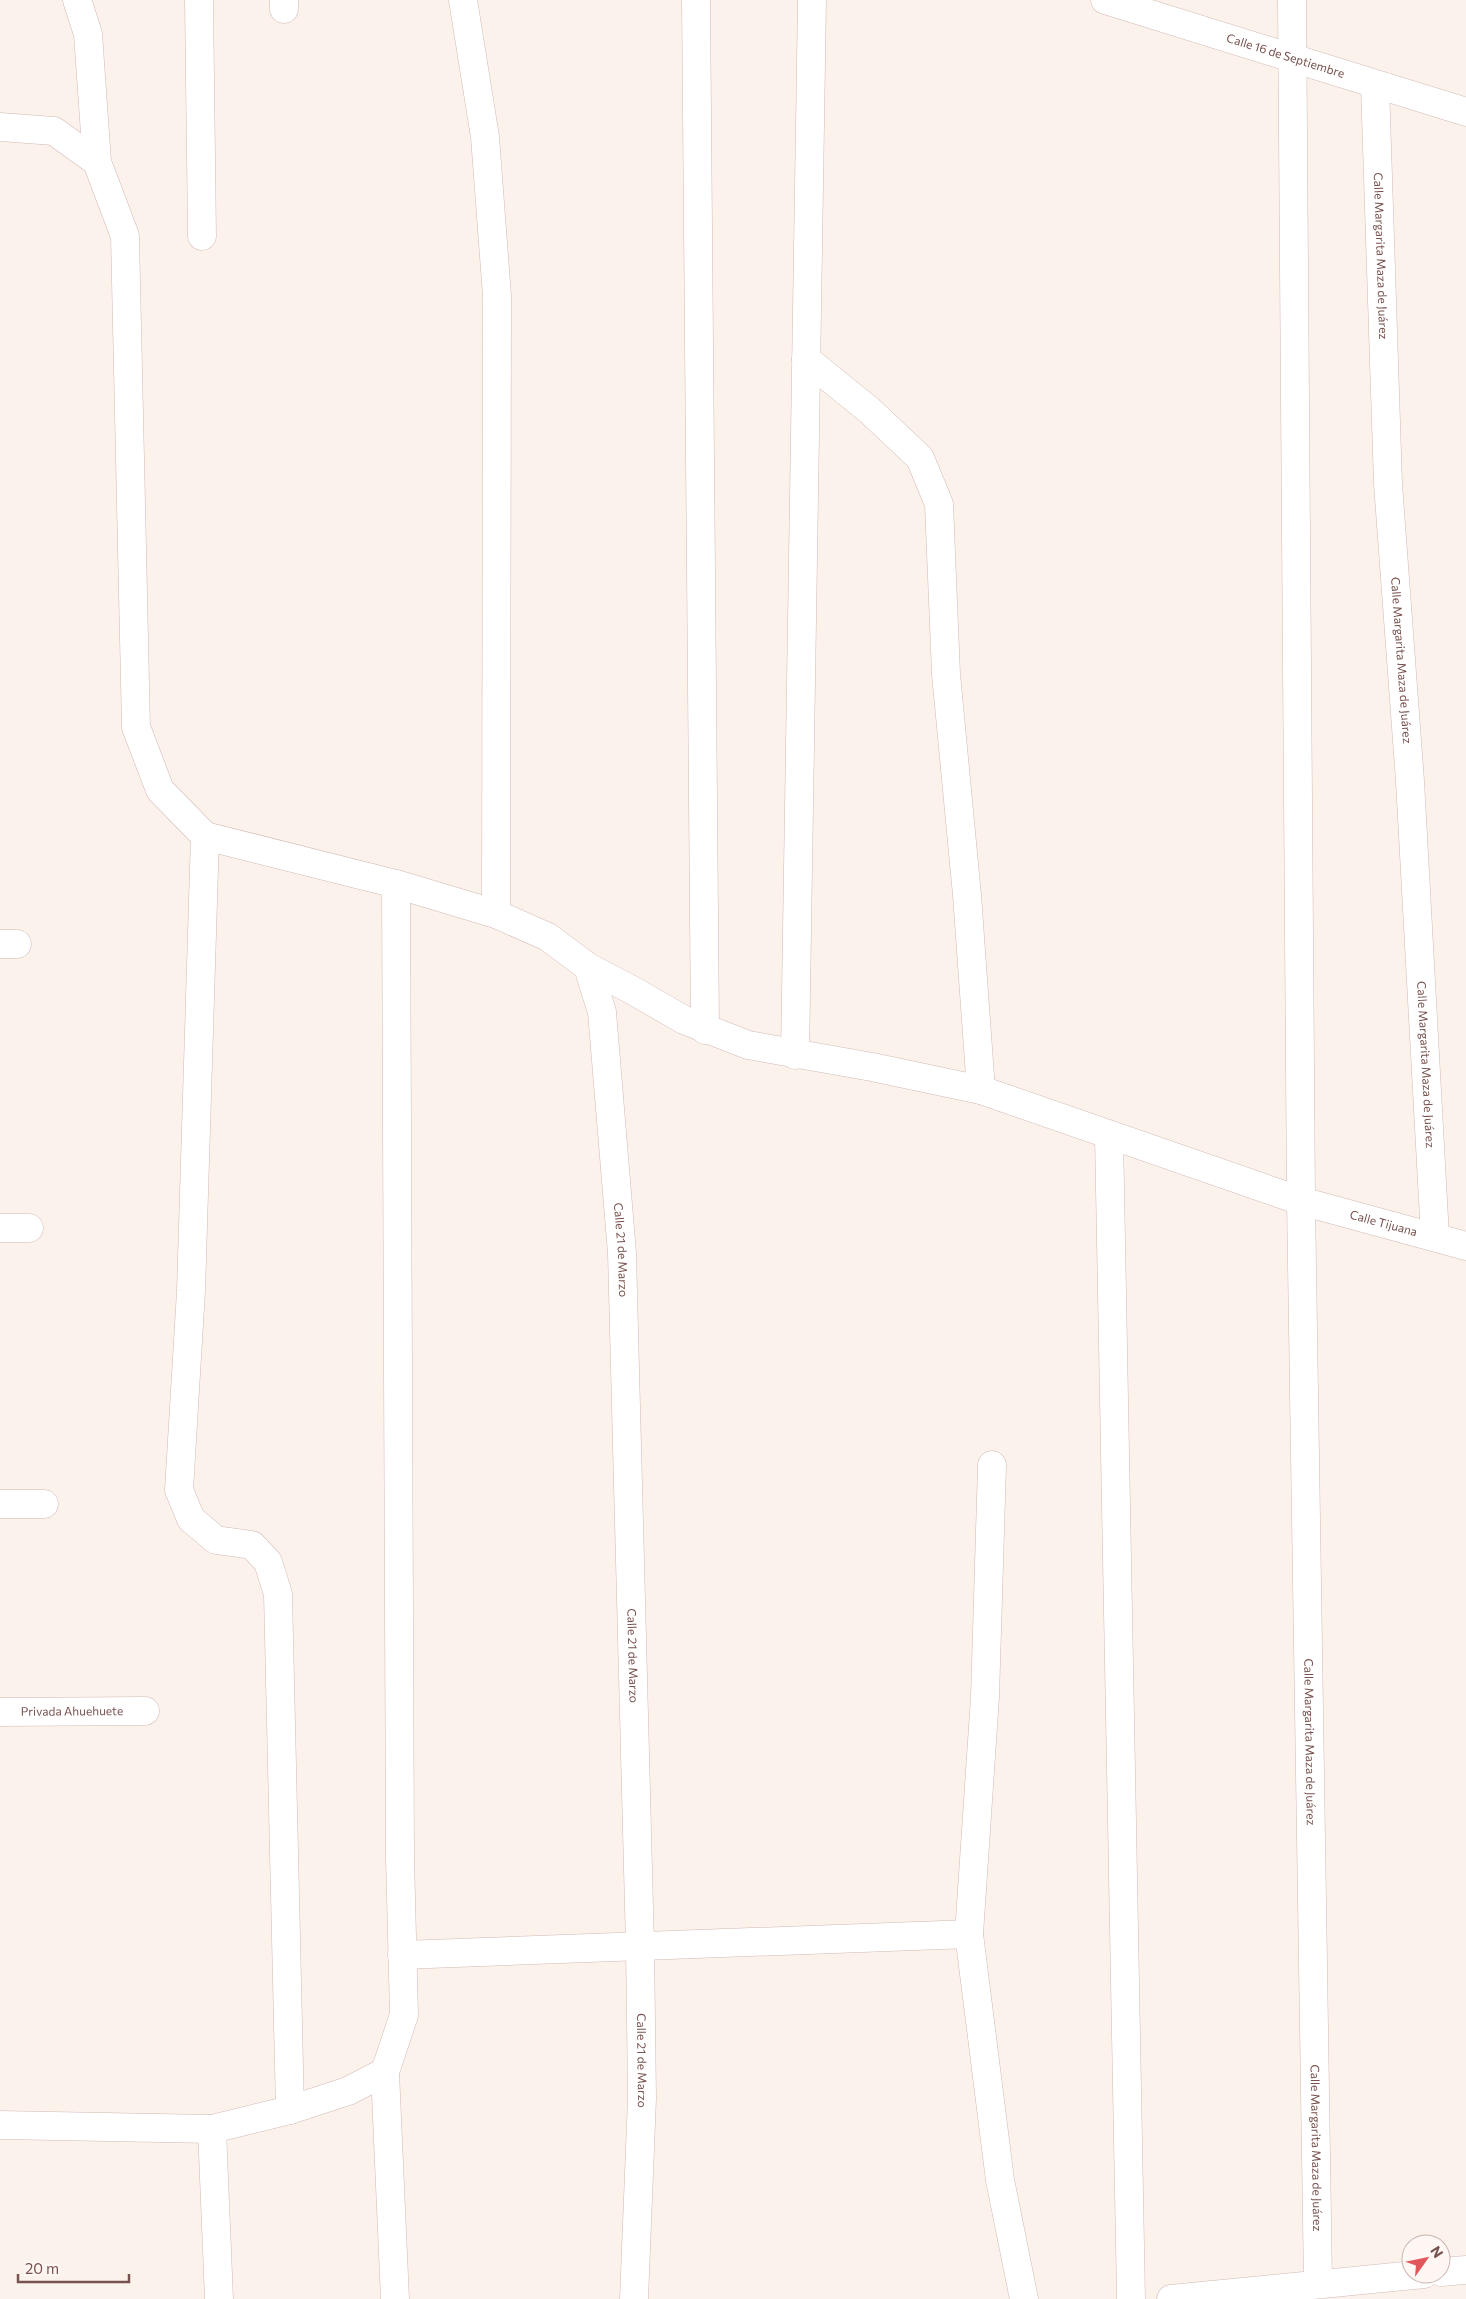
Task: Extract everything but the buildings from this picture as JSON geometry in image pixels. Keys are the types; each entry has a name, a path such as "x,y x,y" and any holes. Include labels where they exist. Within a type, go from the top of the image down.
{"street":[{"path":"77,0 88,34 97,162 125,236 136,727 160,790 205,836 192,1291 178,1490 191,1519 216,1540 252,1545 268,1562 278,1594 290,2110"},
{"path":"199,0 202,236"},
{"path":"463,0 484,136 497,296 496,914"},
{"path":"696,0 705,1030"},
{"path":"795,1055 812,0"},
{"name":"Calle 16 de Septiembre","path":"1105,0 1466,112"},
{"name":"Calle Margarita Maza de Juárez","path":"1292,0 1301,1201 1318,2283"},
{"name":"Calle Margarita Maza de Juárez","path":"1375,85 1388,484 1410,781 1435,1237"},
{"path":"0,127 54,130 97,162"},
{"path":"806,359 870,410 920,458 939,504 946,674 968,895 980,1090"},
{"name":"Calle Tijuana","path":"205,836 396,884 496,914 548,937 588,967 705,1030 748,1045 980,1090 1301,1201 1466,1246"},
{"path":"395,2299 385,2072 404,2015 402,1955 396,884"},
{"name":"Calle 21 de Marzo","path":"588,967 602,1012 622,1253 640,1946 642,2098 634,2299"},
{"path":"1110,1135 1131,2299"},
{"path":"0,1228 28,1228"},
{"path":"992,1465 985,1697 970,1934 1000,2180 1024,2299"},
{"path":"0,1504 44,1504"},
{"name":"Privada Ahuehuete","path":"0,1712 145,1711"},
{"path":"402,1955 970,1934"},
{"path":"0,2125 212,2129 290,2110 348,2092 385,2072"},
{"path":"212,2129 218,2299"},
{"path":"1451,2271 1466,2270"},
{"path":"1171,2299 1401,2276"}]}
